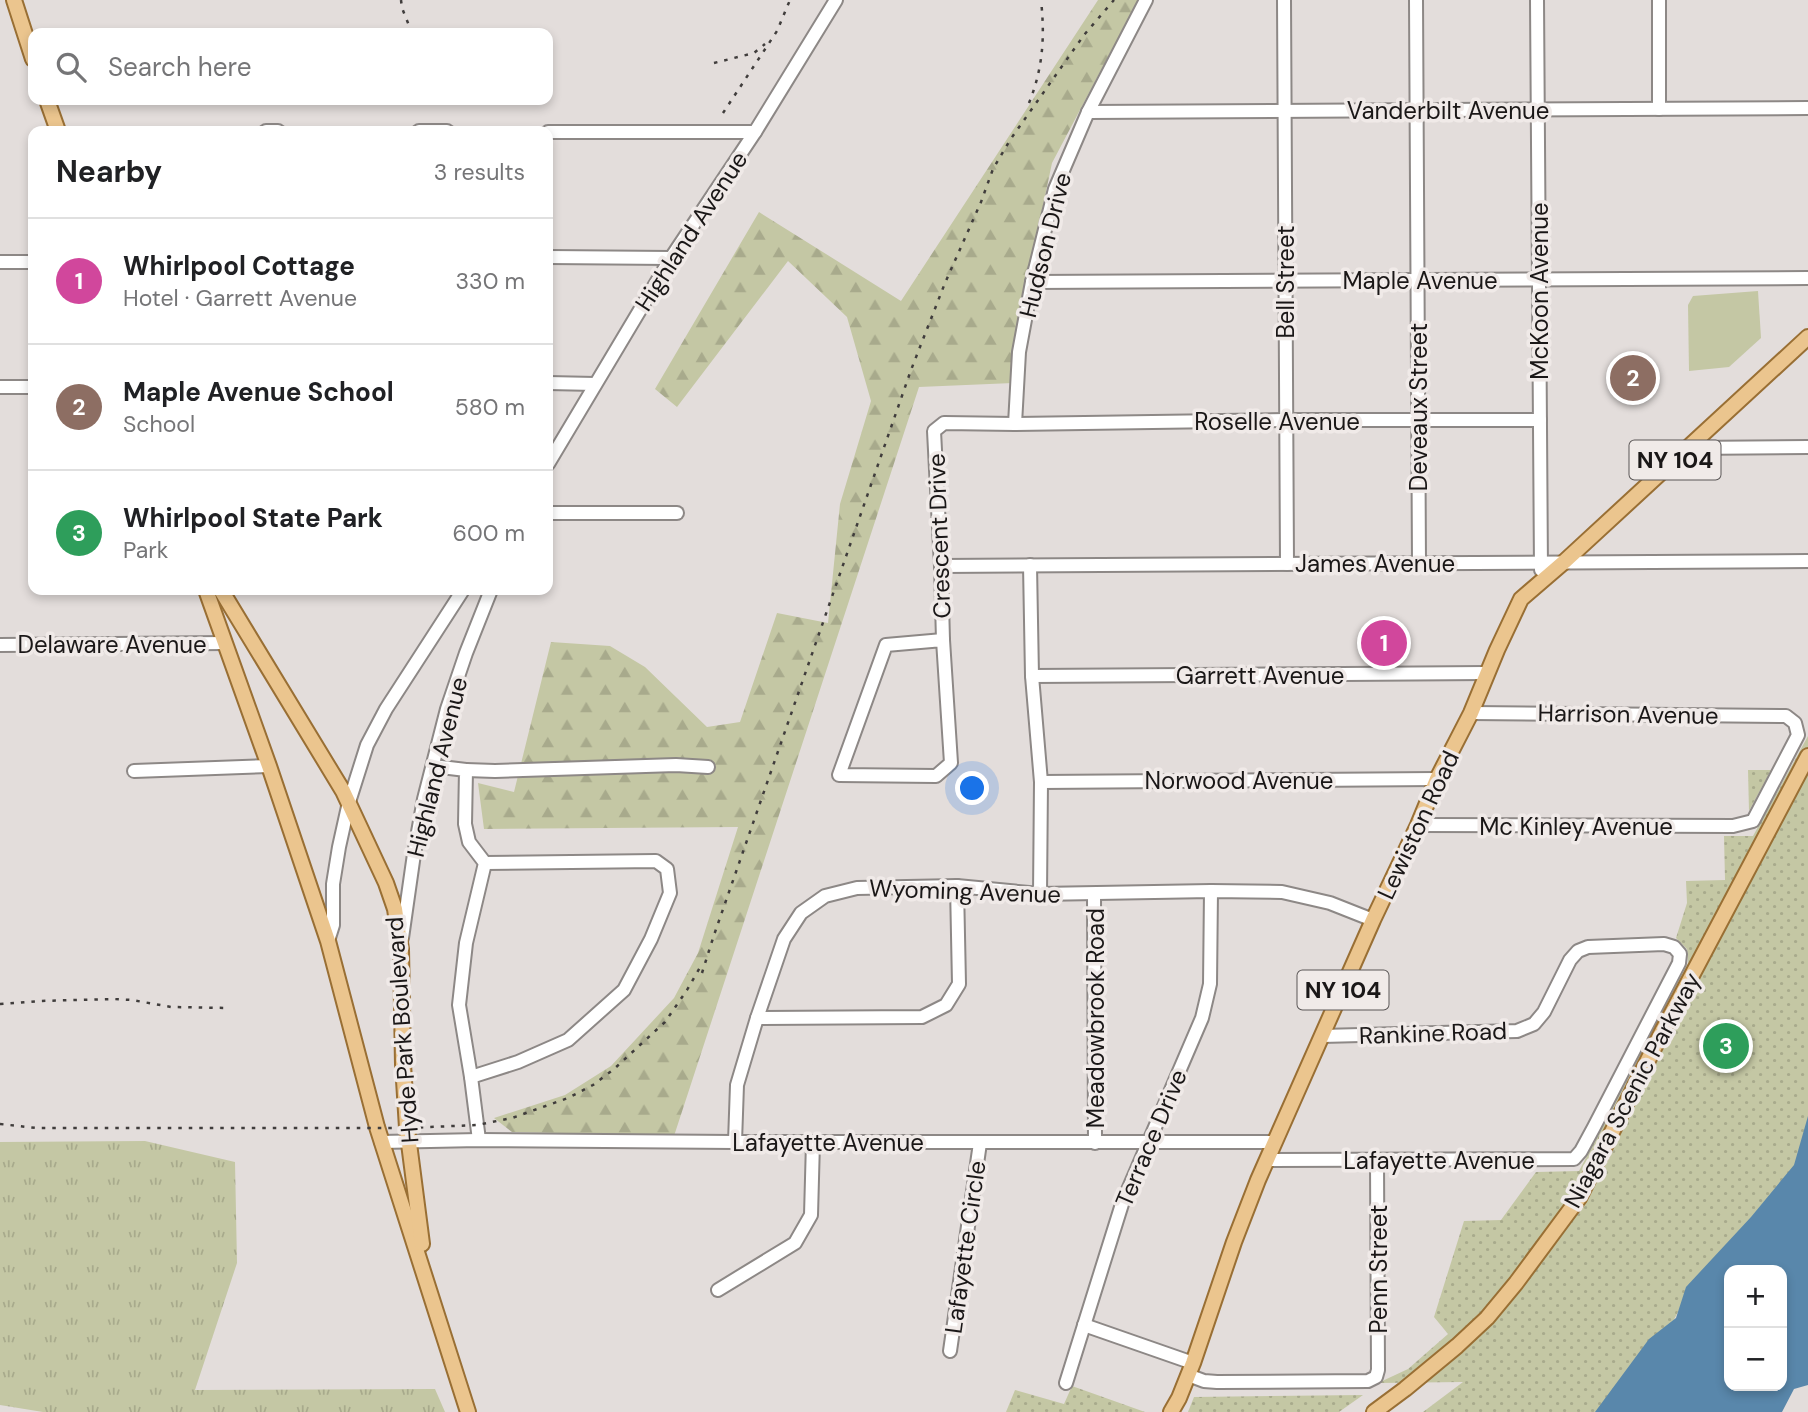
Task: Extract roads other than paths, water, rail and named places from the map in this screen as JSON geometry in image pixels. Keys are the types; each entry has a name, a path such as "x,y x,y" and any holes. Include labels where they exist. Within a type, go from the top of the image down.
{"main road":[{"path":"13,0 28,44"},
{"path":"49,105 56,126"},
{"name":"Lewiston Road","path":"1171,1412 1190,1369 1242,1220 1267,1160 1373,920 1437,779 1471,713 1521,598 1564,562 1808,337"},
{"name":"Hyde Park Boulevard","path":"208,595 328,941 382,1142 468,1412"},
{"name":"Hyde Park Boulevard","path":"224,595 349,802 396,909 401,949 403,1064 408,1142 417,1216 433,1303"},
{"name":"Niagara Scenic Parkway","path":"1374,1412 1447,1355 1487,1318 1579,1198 1663,1030 1808,756"}],"street":[{"name":"Highland Avenue","path":"553,455 671,258 755,132 836,0"},
{"name":"Hudson Drive","path":"1015,424 1019,352 1032,282 1055,189 1088,112 1146,0"},
{"name":"Bell Street","path":"1284,0 1287,564"},
{"name":"Deveaux Street","path":"1416,0 1419,563"},
{"name":"McKoon Avenue","path":"1537,0 1541,582"},
{"path":"1659,0 1659,109"},
{"name":"Vanderbilt Avenue","path":"1088,112 1808,108"},
{"path":"553,132 755,132"},
{"path":"553,257 671,258"},
{"path":"0,262 28,262"},
{"name":"Maple Avenue","path":"1032,282 1808,278"},
{"path":"553,383 595,384"},
{"path":"0,387 28,387"},
{"name":"Roselle Avenue","path":"1015,424 1540,419"},
{"name":"Crescent Drive","path":"943,640 886,645 839,775 936,776 950,763 934,431 944,423 1015,424"},
{"path":"1687,448 1808,447"},
{"path":"553,513 677,513"},
{"name":"James Avenue","path":"941,566 1808,561"},
{"path":"1030,565 1032,676 1041,782 1040,894"},
{"name":"Highland Avenue","path":"328,941 333,925 333,884 339,846 349,802 367,745 386,709 460,595"},
{"name":"Highland Avenue","path":"401,949 424,799 447,709 489,595"},
{"name":"Delaware Avenue","path":"0,645 225,643"},
{"name":"Garrett Avenue","path":"1032,676 1487,673"},
{"name":"Harrison Avenue","path":"1471,713 1786,716 1795,723 1798,736 1753,821 1733,826"},
{"path":"433,766 495,771 676,765 708,767"},
{"path":"134,771 269,766"},
{"path":"466,770 466,824 469,842 485,863"},
{"name":"Norwood Avenue","path":"1041,782 1437,779"},
{"name":"Mc Kinley Avenue","path":"1418,825 1733,826"},
{"path":"471,1077 518,1062 568,1040 624,990 651,939 670,893 667,869 656,861 485,863"},
{"path":"478,1140 460,1005 466,943 485,863"},
{"path":"757,1018 922,1017 946,1005 959,984 957,886"},
{"name":"Wyoming Avenue","path":"735,1142 737,1085 784,939 801,913 825,896 857,888 957,886 1040,894 1282,892 1331,903 1373,920"},
{"name":"Terrace Drive","path":"1066,1382 1117,1219 1202,1018 1210,984 1211,891"},
{"name":"Meadowbrook Road","path":"1094,894 1095,1143"},
{"name":"Rankine Road","path":"1322,1036 1517,1031 1534,1024 1544,1012 1577,951 1588,947 1664,944 1674,947 1680,954 1679,963 1594,1127"},
{"name":"Lafayette Avenue","path":"1267,1160 1574,1159 1594,1127"},
{"name":"Lafayette Avenue","path":"382,1142 1275,1142"},
{"path":"718,1290 795,1243 811,1215 813,1142"},
{"name":"Lafayette Circle","path":"950,1351 980,1143"},
{"name":"Penn Street","path":"1190,1369 1208,1382 1368,1381 1376,1377 1377,1161"},
{"path":"1084,1325 1190,1369"}],"water":[{"path":"1808,1116 1808,1385 1794,1389 1782,1412 1595,1412 1649,1339 1676,1318 1686,1287 1751,1217 1794,1165"}],"railway":[{"path":"401,0 410,28"},
{"path":"723,113 777,31 790,0"},
{"path":"1029,103 1042,52 1041,0"},
{"path":"702,973 911,370 993,169 1010,140 1084,35 1114,0"},
{"path":"714,63 754,53 765,44"},
{"path":"0,1124 37,1128 407,1128 477,1125 512,1118 568,1098 593,1085 614,1069 665,1022 702,964"},
{"path":"0,1004 113,999 171,1007 230,1008"}],"place":[{"name":"Maple Avenue School","path":"1633,378"},
{"name":"Whirlpool Cottage","path":"1384,643"},
{"name":"Whirlpool State Park","path":"1726,1046"}]}
